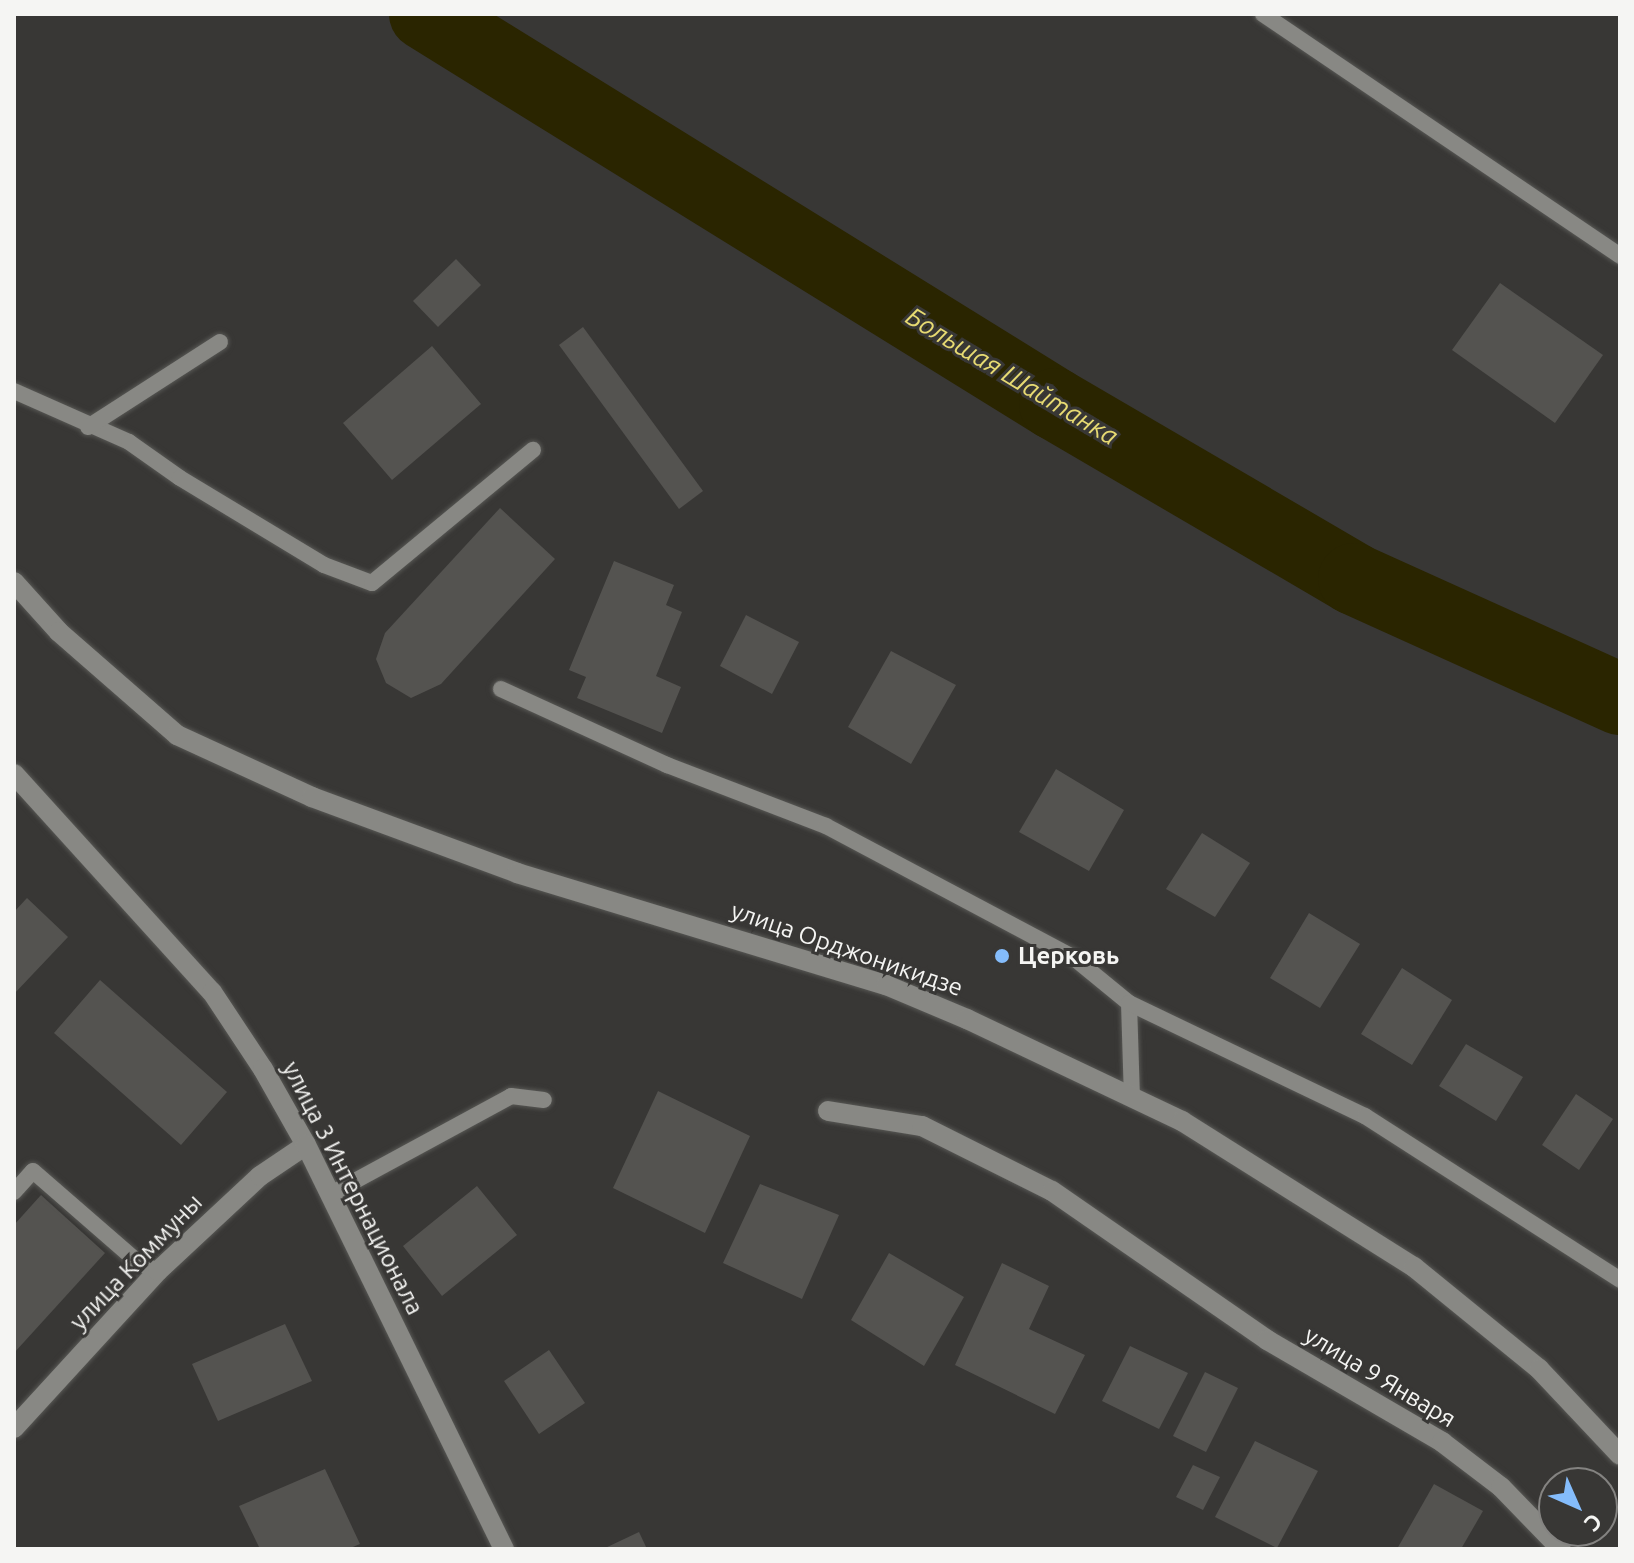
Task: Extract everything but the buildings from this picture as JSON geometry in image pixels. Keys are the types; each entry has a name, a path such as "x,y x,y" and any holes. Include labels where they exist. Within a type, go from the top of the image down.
{"street":[{"name":"улица Орджоникидзе","path":"14,582 59,632 177,735 312,797 517,873 886,985 967,1019 1182,1121 1414,1267 1539,1369 1620,1455"},
{"name":"улица 3 Интернационала","path":"14,774 212,992 306,1145 504,1549"},
{"name":"улица 9 Января","path":"828,1111 922,1126 1052,1191 1267,1340 1442,1442 1501,1487 1561,1549"},
{"name":"улица Коммуны","path":"14,1428 158,1271 260,1176 306,1145"}],"lane":[{"path":"1263,14 1620,256"},
{"path":"88,427 220,342"},
{"path":"14,391 88,427 129,442 180,478 324,565 372,583 533,450"},
{"path":"501,689 667,765 826,826 887,856 1074,958 1129,1003 1365,1116 1620,1280"},
{"path":"1129,1003 1132,1099"},
{"path":"329,1195 511,1096 544,1100"},
{"path":"14,1192 33,1171 139,1263 158,1271"}],"waterway":[{"name":"Большая Шайтанка","path":"425,14 1055,404 1354,579 1620,699"}],"place":[{"name":"Церковь","path":"1002,956"}]}
